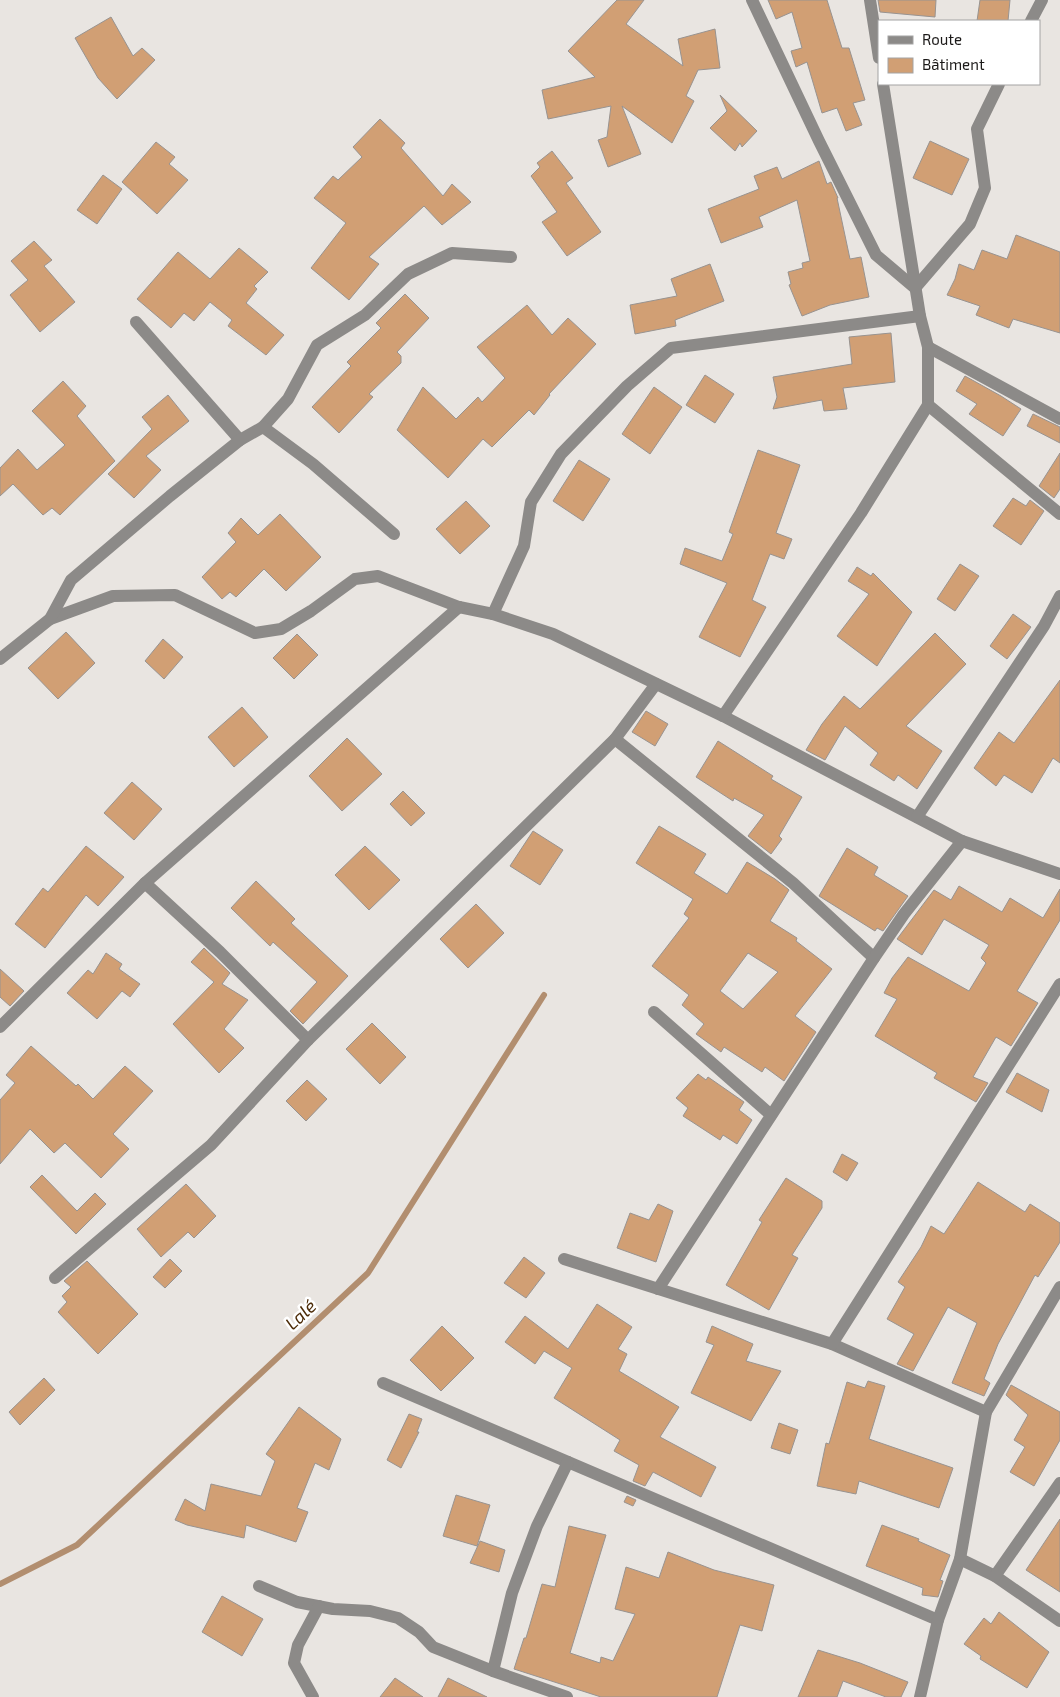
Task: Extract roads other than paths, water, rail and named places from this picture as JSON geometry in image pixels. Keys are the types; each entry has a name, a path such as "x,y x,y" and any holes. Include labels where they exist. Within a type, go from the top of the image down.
{"street":[{"path":"752,0 876,255 915,288"},
{"path":"870,0 878,52"},
{"path":"1032,20 1042,0"},
{"path":"723,716 861,514 928,405 928,346 915,288 883,85"},
{"path":"915,288 970,224 985,188 977,129 999,85"},
{"path":"50,619 71,580 170,496 240,440 263,427 288,399 317,345 365,315 408,274 452,252 511,257"},
{"path":"493,614 524,546 531,502 561,454 627,386 671,348 920,316"},
{"path":"136,322 240,440"},
{"path":"928,346 1060,419"},
{"path":"928,405 1060,514"},
{"path":"263,427 313,464 394,534"},
{"path":"0,659 50,619 113,596 175,595 255,633 281,629 311,611 355,579 378,576 459,607 493,614 553,634 723,716 962,841 1060,874"},
{"path":"917,817 1044,626 1060,596"},
{"path":"0,1026 145,883 459,607"},
{"path":"55,1278 212,1145 308,1040 615,739 656,684"},
{"path":"615,739 793,883 874,958"},
{"path":"658,1288 874,958 904,914 962,841"},
{"path":"145,883 220,952 308,1040"},
{"path":"832,1344 1060,984"},
{"path":"654,1012 771,1115"},
{"path":"564,1259 832,1344 986,1412"},
{"path":"920,1697 938,1620 960,1559 986,1412 1060,1287"},
{"path":"383,1383 938,1620"},
{"path":"493,1671 512,1592 537,1526 568,1462"},
{"path":"995,1576 1060,1483"},
{"path":"960,1559 995,1576 1060,1621"},
{"path":"259,1586 297,1602 333,1609 370,1611 398,1618 419,1632 433,1647 493,1671 567,1697"},
{"path":"312,1697 294,1663 298,1645 319,1606"}],"waterway":[{"name":"Lalé","path":"0,1584 77,1545 368,1273 544,995"}]}
